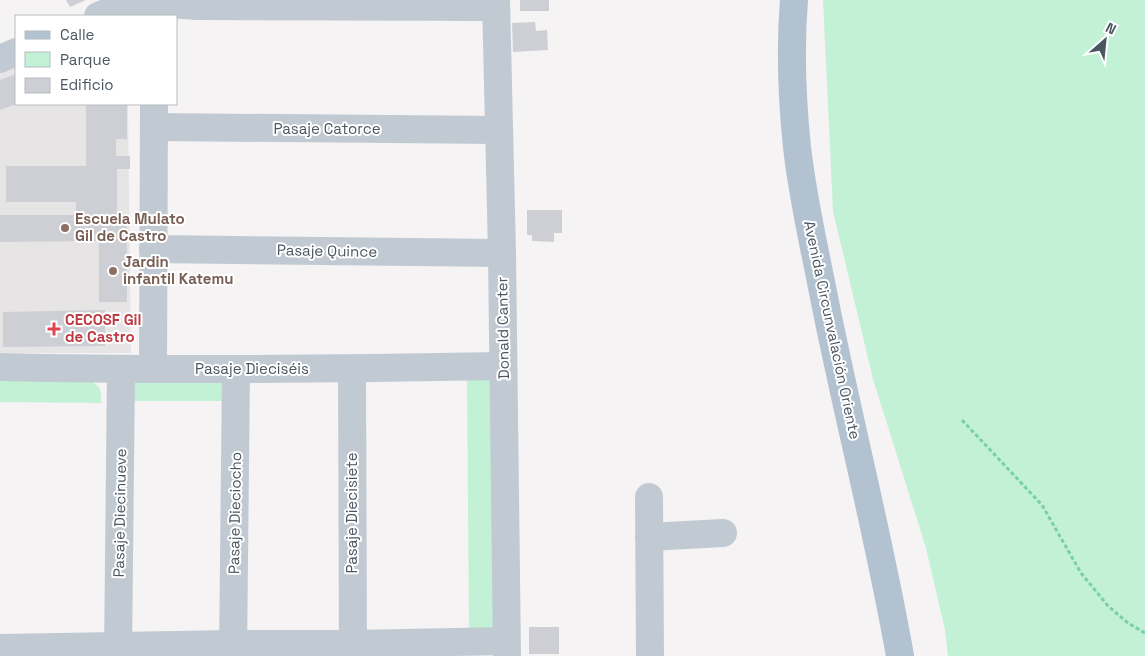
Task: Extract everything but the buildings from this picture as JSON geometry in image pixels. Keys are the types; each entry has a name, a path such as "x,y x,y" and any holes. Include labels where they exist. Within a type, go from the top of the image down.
{"main road":[{"name":"Avenida Circunvalación Oriente","path":"794,0 792,61 797,148 804,191 900,656"}],"street":[{"path":"107,8 154,6 496,4"},
{"name":"Donald Canter","path":"496,4 502,253 507,648"},
{"path":"0,58 15,52"},
{"path":"153,368 155,116"},
{"name":"Pasaje Catorce","path":"155,116 499,130"},
{"name":"Pasaje Quince","path":"153,249 502,253"},
{"name":"Pasaje Dieciséis","path":"0,367 236,370 503,366"},
{"name":"Pasaje Diecisiete","path":"352,369 353,650"},
{"name":"Pasaje Diecinueve","path":"118,652 121,370"},
{"name":"Pasaje Dieciocho","path":"233,650 236,370"},
{"path":"648,497 650,656"},
{"path":"649,537 723,533"},
{"path":"0,648 118,652 507,648"}],"path":[{"path":"962,420 1042,505 1081,573 1108,606 1128,623 1145,632"}],"shaded area":[{"name":"Escuela Mulato Gil de Castro","path":"15,65 15,105 128,105 131,353 0,353 0,72"}],"green space":[{"path":"823,0 1145,0 1145,656 948,656 945,630 926,548 873,379 833,211"},
{"path":"467,373 493,379 495,625 489,633 469,633"},
{"path":"0,379 87,380 99,388 101,403 0,402"},
{"path":"226,382 227,401 126,401 126,383"}],"place":[{"name":"Escuela Mulato Gil de Castro","path":"65,228"},
{"name":"Jardin infantil Katemu","path":"113,271"},
{"name":"CECOSF Gil de Castro","path":"54,329"}]}
